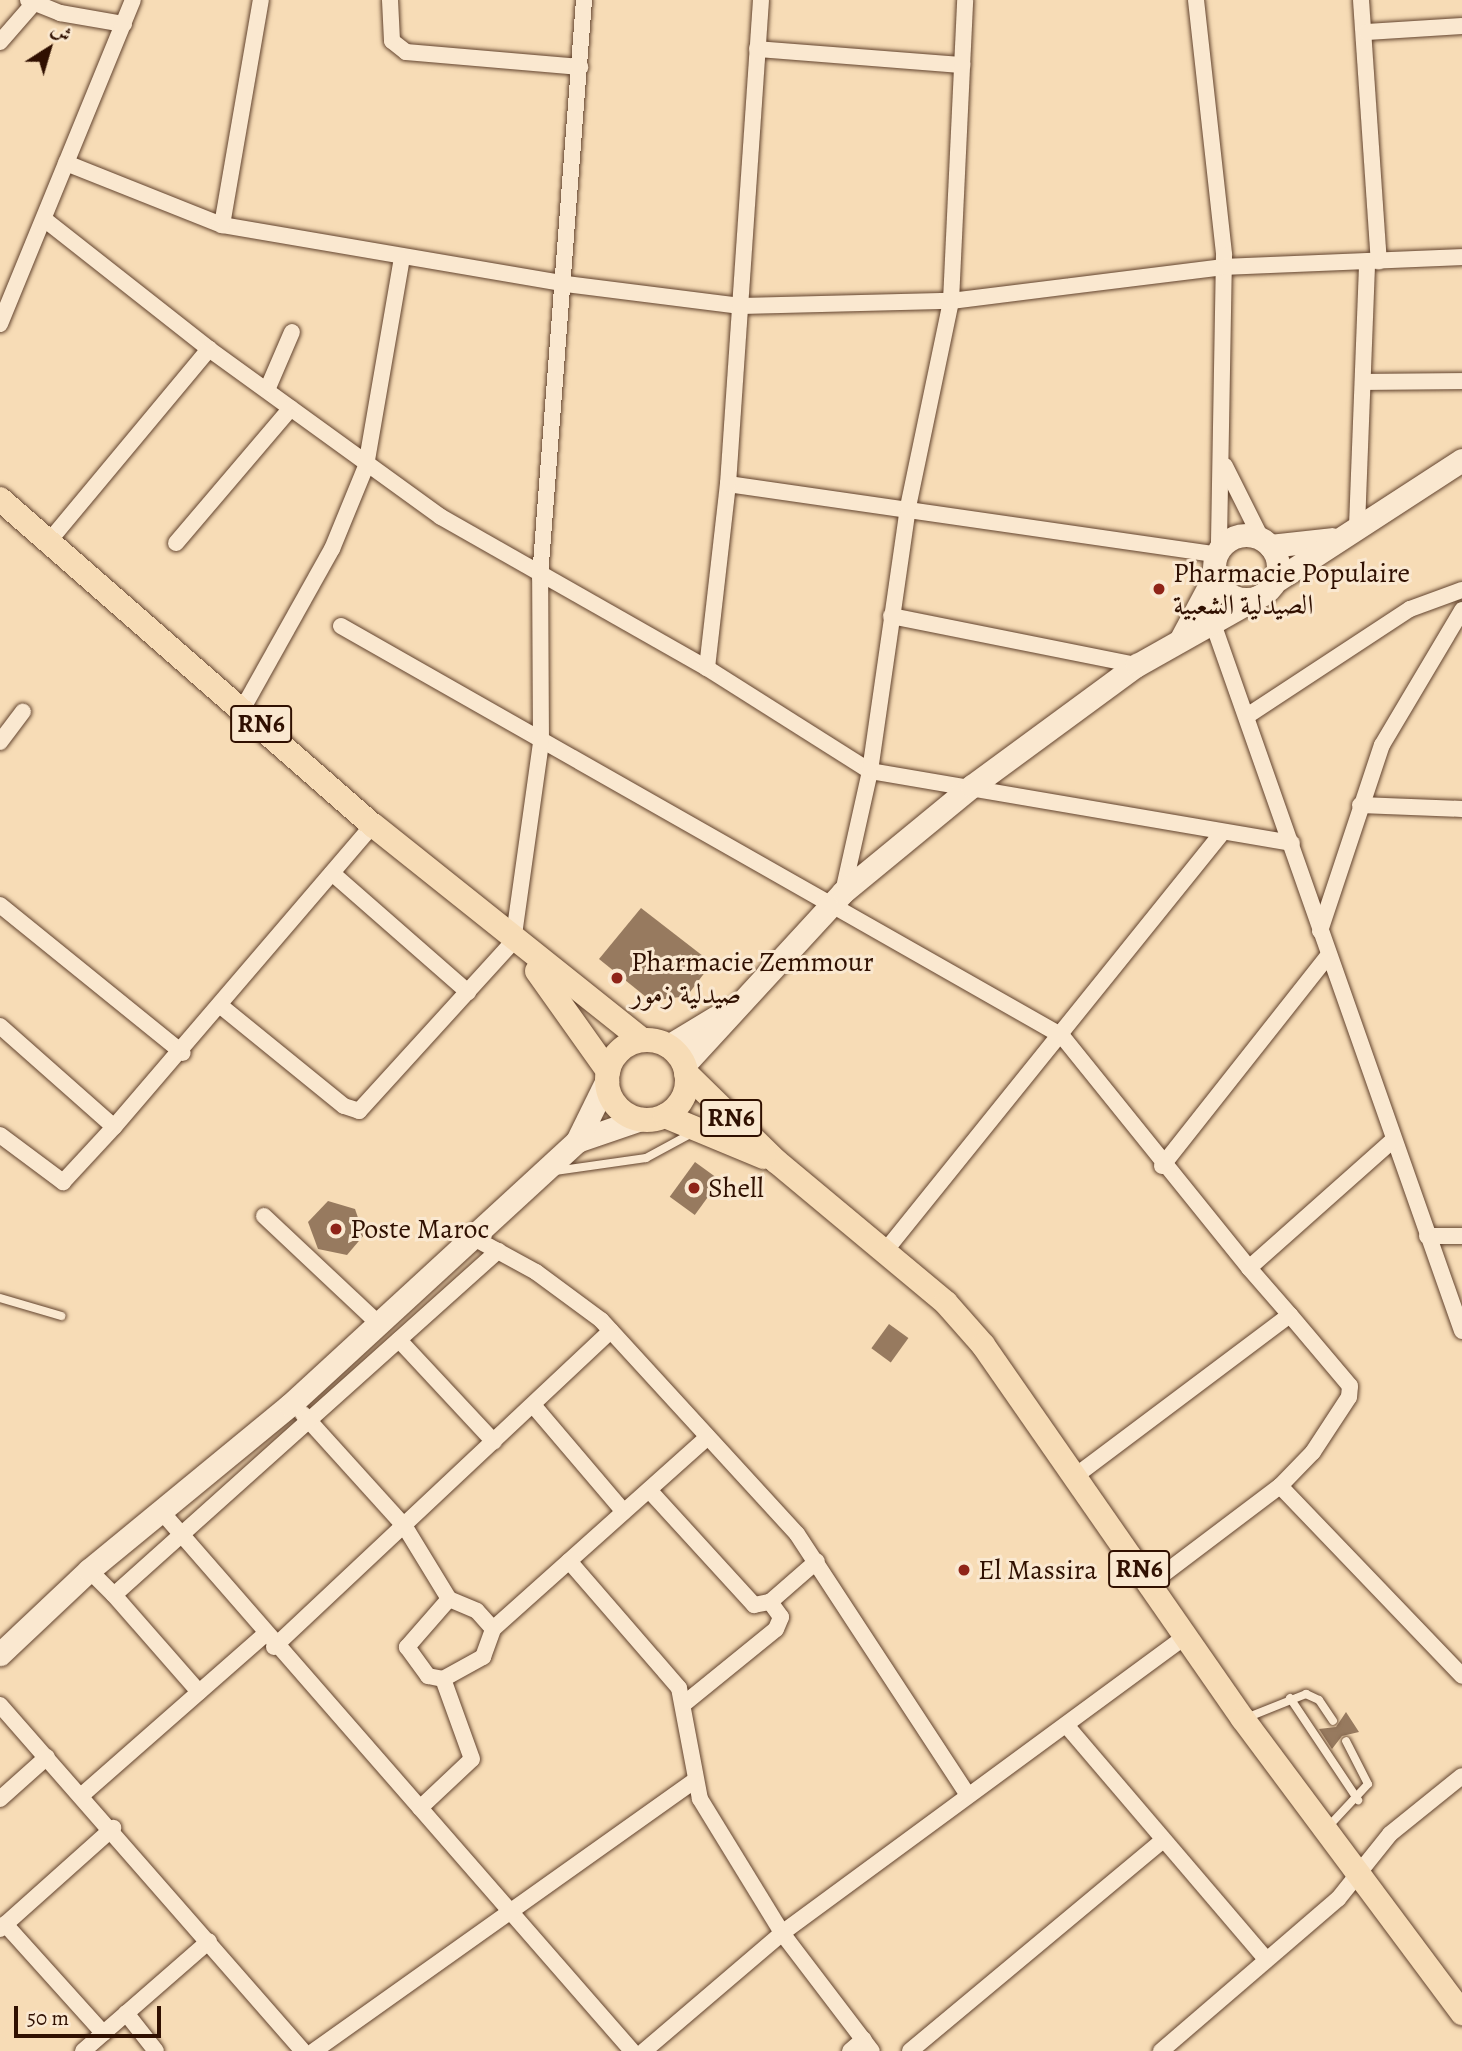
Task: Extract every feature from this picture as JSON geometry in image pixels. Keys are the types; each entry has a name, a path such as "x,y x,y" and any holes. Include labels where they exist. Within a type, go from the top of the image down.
{"main road":[{"path":"679,1062 838,899 972,786 1137,665 1182,637 1219,625 1335,539 1462,460"},
{"name":"RN6","path":"0,499 243,708 373,825 517,946 642,1040 679,1062 777,1162 886,1250 983,1345 1078,1474 1149,1585 1243,1719 1462,2013"},
{"path":"1182,637 1216,560 1238,536 1266,543 1335,539"},
{"path":"1266,543 1276,557 1268,588"},
{"path":"1216,560 1228,594 1268,588"},
{"name":"RN6","path":"517,946 607,1075 613,1102 653,1118 697,1129 777,1162"},
{"path":"0,1654 89,1570 290,1405 377,1322 577,1141 620,1050 642,1040"},
{"name":"RN6","path":"653,1118 682,1098 679,1062"},
{"path":"577,1141 653,1118"}],"street":[{"path":"0,324 133,0"},
{"path":"222,225 261,0"},
{"path":"390,0 392,40 406,52 580,67"},
{"path":"222,1007 344,1106 359,1111 468,992 517,946 541,743 540,577 566,284 584,0"},
{"path":"707,668 728,484 761,0"},
{"path":"838,899 870,771 908,507 951,301 965,0"},
{"path":"728,484 908,507 1216,560 1224,464 1224,267 1196,0"},
{"path":"1357,526 1373,262 1367,32 1361,0"},
{"path":"0,42 31,1 124,24"},
{"path":"1367,32 1462,26"},
{"path":"757,49 962,65"},
{"path":"66,163 222,225 566,284 741,306 951,301 1224,267 1462,257"},
{"path":"44,219 209,349 366,466 540,577 707,668 870,771 972,786 1222,833 1292,843"},
{"path":"243,708 332,549 366,466 402,258"},
{"path":"267,390 292,332"},
{"path":"50,540 209,349"},
{"path":"1366,382 1462,381"},
{"path":"176,543 291,408"},
{"path":"1224,464 1266,543"},
{"path":"1250,714 1398,616 1462,590"},
{"path":"1197,600 1219,625 1327,957 1391,1142 1462,1331"},
{"path":"1320,931 1382,745 1462,610"},
{"path":"891,616 1137,665"},
{"path":"341,626 541,743 838,899 1062,1035 1162,1166 1350,1386 1349,1397 1313,1452 1280,1486 1149,1585"},
{"path":"0,742 23,712"},
{"path":"1360,805 1462,809"},
{"path":"0,1135 62,1182 183,1053 373,825"},
{"path":"886,1250 1062,1035 1222,833"},
{"path":"332,873 468,992"},
{"path":"0,905 183,1053"},
{"path":"1162,1166 1327,957"},
{"path":"0,1026 114,1126"},
{"path":"1249,1268 1391,1142"},
{"path":"264,1216 377,1322"},
{"path":"1427,1236 1462,1236"},
{"path":"471,1237 498,1251 611,1331 708,1437 817,1561 967,1794"},
{"path":"114,1595 498,1251"},
{"path":"1078,1474 1290,1315"},
{"path":"82,1795 199,1692 269,1641 405,1527 611,1331"},
{"path":"399,1340 494,1442"},
{"path":"290,1405 310,1418 405,1527 449,1599 477,1611 493,1629"},
{"path":"533,1405 624,1512"},
{"path":"449,1599 407,1647 428,1676 443,1679 483,1657 493,1629 708,1437"},
{"path":"1280,1486 1462,1676"},
{"path":"649,1490 754,1605 770,1602 817,1561"},
{"path":"161,1511 178,1535 269,1641 420,1808 632,2051"},
{"path":"569,1561 685,1703 692,1782 782,1933 868,2045 850,2051"},
{"path":"89,1570 199,1692"},
{"path":"685,1703 776,1629 781,1617 770,1602"},
{"path":"643,2051 782,1933 967,1794 1186,1636"},
{"path":"420,1808 472,1759 443,1679"},
{"path":"0,1705 113,1828 303,2051"},
{"path":"1066,1725 1266,1959"},
{"path":"0,1799 47,1757"},
{"path":"1161,2051 1359,1877 1390,1834 1462,1776"},
{"path":"314,2051 507,1910 605,1849 692,1782"},
{"path":"103,2033 2,1926 113,1828"},
{"path":"910,2051 1163,1840"},
{"path":"83,2051 209,1941"},
{"path":"126,2013 156,2051"}],"lane":[{"path":"541,1174 646,1158 697,1129"},
{"path":"0,1298 61,1316"},
{"path":"1243,1719 1290,1698 1315,1696 1333,1721"},
{"path":"1290,1698 1358,1800"},
{"path":"1325,1830 1358,1800 1367,1778 1346,1741"}],"building":[{"path":"641,908 712,963 687,996 651,1001 599,959"},
{"name":"Shell","path":"695,1162 720,1180 695,1215 670,1197"},
{"name":"Poste Maroc","path":"328,1201 355,1209 364,1235 347,1255 318,1249 308,1222"},
{"path":"889,1324 908,1338 891,1362 871,1348"},
{"path":"1346,1712 1359,1732 1342,1736 1332,1749 1319,1729 1336,1727"}],"place":[{"name":"Pharmacie Populaire الصيدلية الشعبية","path":"1159,589"},
{"name":"Pharmacie Zemmour صيدلية زمور","path":"617,978"},
{"name":"Shell","path":"694,1188"},
{"name":"Poste Maroc","path":"336,1229"},
{"name":"El Massira","path":"964,1570"}]}
